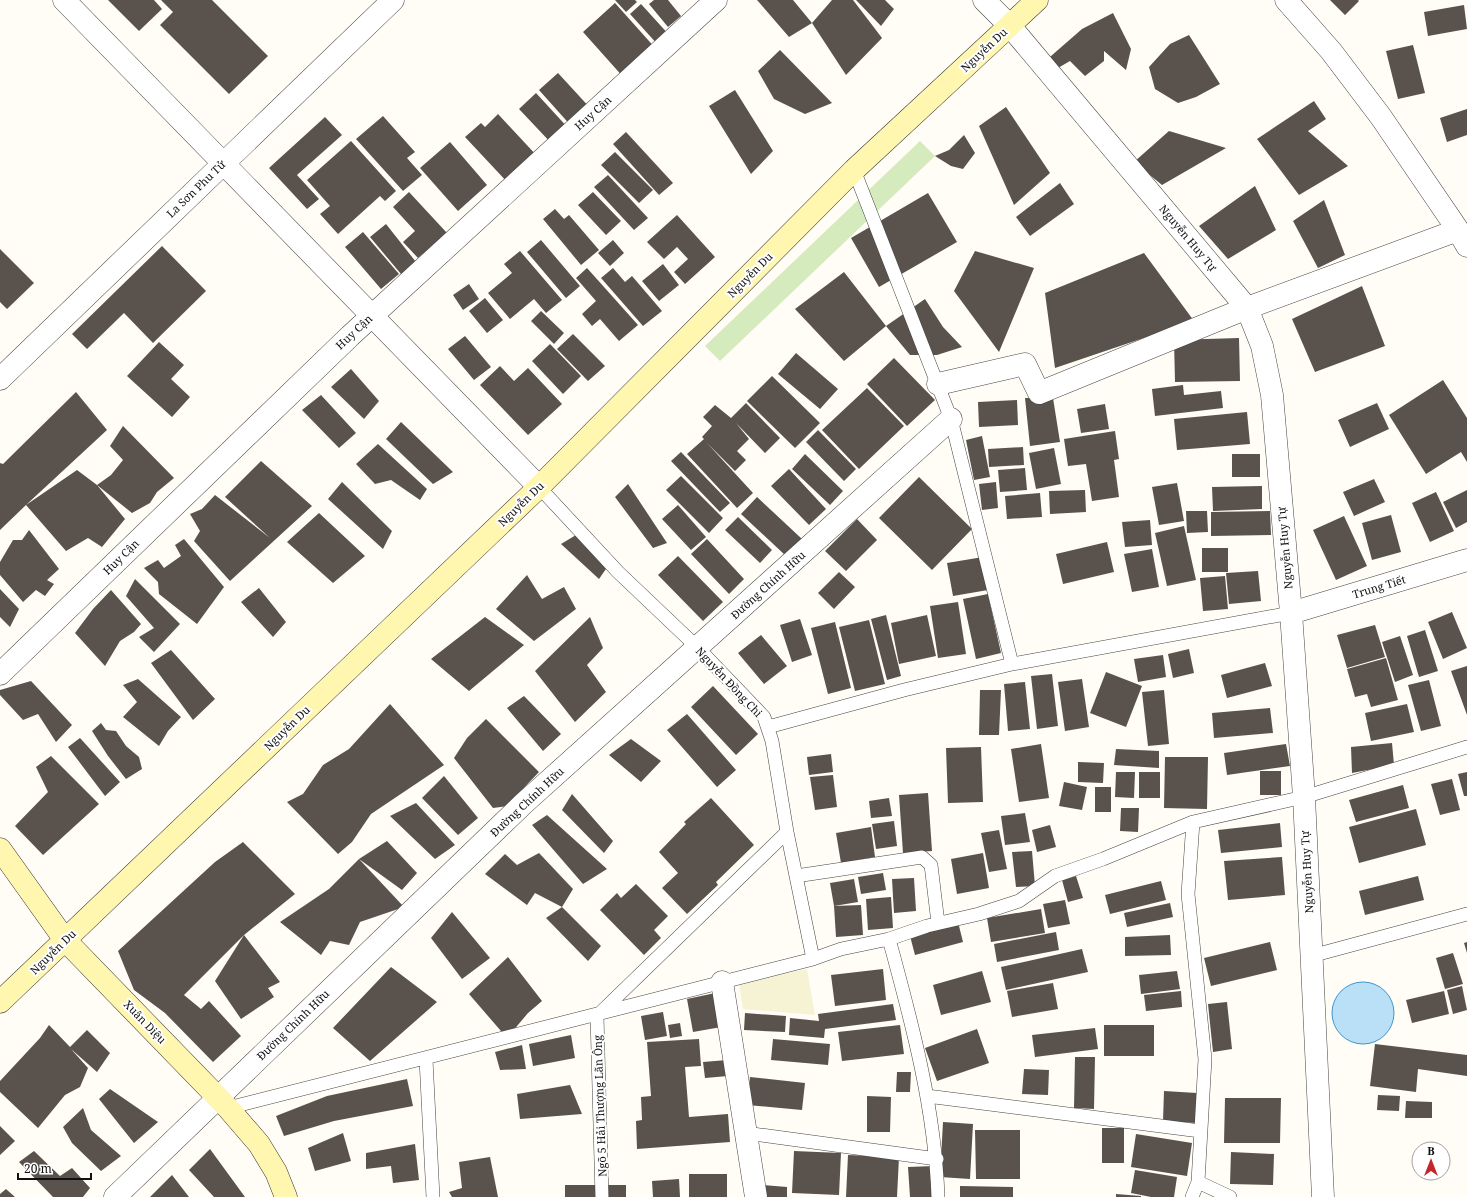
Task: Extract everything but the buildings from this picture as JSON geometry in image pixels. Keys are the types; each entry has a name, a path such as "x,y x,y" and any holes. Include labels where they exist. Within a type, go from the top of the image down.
{"main road":[{"name":"Nguyễn Du","path":"0,1002 539,487 854,170 1037,0"},
{"name":"Xuân Diệu","path":"0,849 65,940 223,1103 259,1144 276,1172 286,1197"}],"street":[{"path":"64,0 539,487"},
{"name":"La Sơn Phu Tử","path":"0,379 393,0"},
{"name":"Huy Cận","path":"0,674 371,315 716,0"},
{"name":"Nguyễn Huy Tự","path":"984,0 1010,26 1247,308 1262,346 1272,395 1291,613 1304,797 1323,1197"},
{"path":"938,384 1025,364 1039,393 1247,308 1462,238 1381,117 1331,51 1286,0"},
{"name":"Đường Chính Hữu","path":"115,1197 223,1103 523,804 952,419"},
{"name":"Trung Tiết","path":"1291,613 1467,560"},
{"path":"722,982 756,1197"}],"lane":[{"path":"854,170 952,419 1012,664"},
{"name":"Nguyễn Đồng Chi","path":"539,487 618,572 698,648 764,717 772,741 787,832 813,959"},
{"path":"768,727 904,690 1012,664 1291,613"},
{"path":"223,1103 426,1059 597,1016 813,959 841,949 889,938 938,923 979,914 1019,901 1055,876 1103,859 1193,822 1304,797 1467,747"},
{"path":"1192,1197 1198,1182 1205,1059 1188,894 1193,822"},
{"path":"597,1016 787,832"},
{"path":"796,876 922,857 931,865 938,923"},
{"path":"1312,956 1467,914"},
{"path":"889,938 914,1032 927,1096 936,1158 938,1197"},
{"name":"Ngõ 5 Hải Thượng Lãn Ông","path":"597,1016 602,1197"},
{"path":"426,1059 433,1197"},
{"path":"927,1096 1200,1131"},
{"path":"746,1133 936,1158"},
{"path":"1198,1182 1230,1197"}],"shaded area":[{"path":"807,969 815,1015 743,1009 739,983"}],"green space":[{"path":"920,141 935,156 720,361 705,346"}],"water":[{"path":"1363,982 1375,985 1385,991 1391,1001 1394,1013 1391,1025 1385,1035 1375,1041 1363,1044 1351,1041 1341,1035 1335,1025 1332,1013 1335,1001 1341,991 1351,985"}]}
